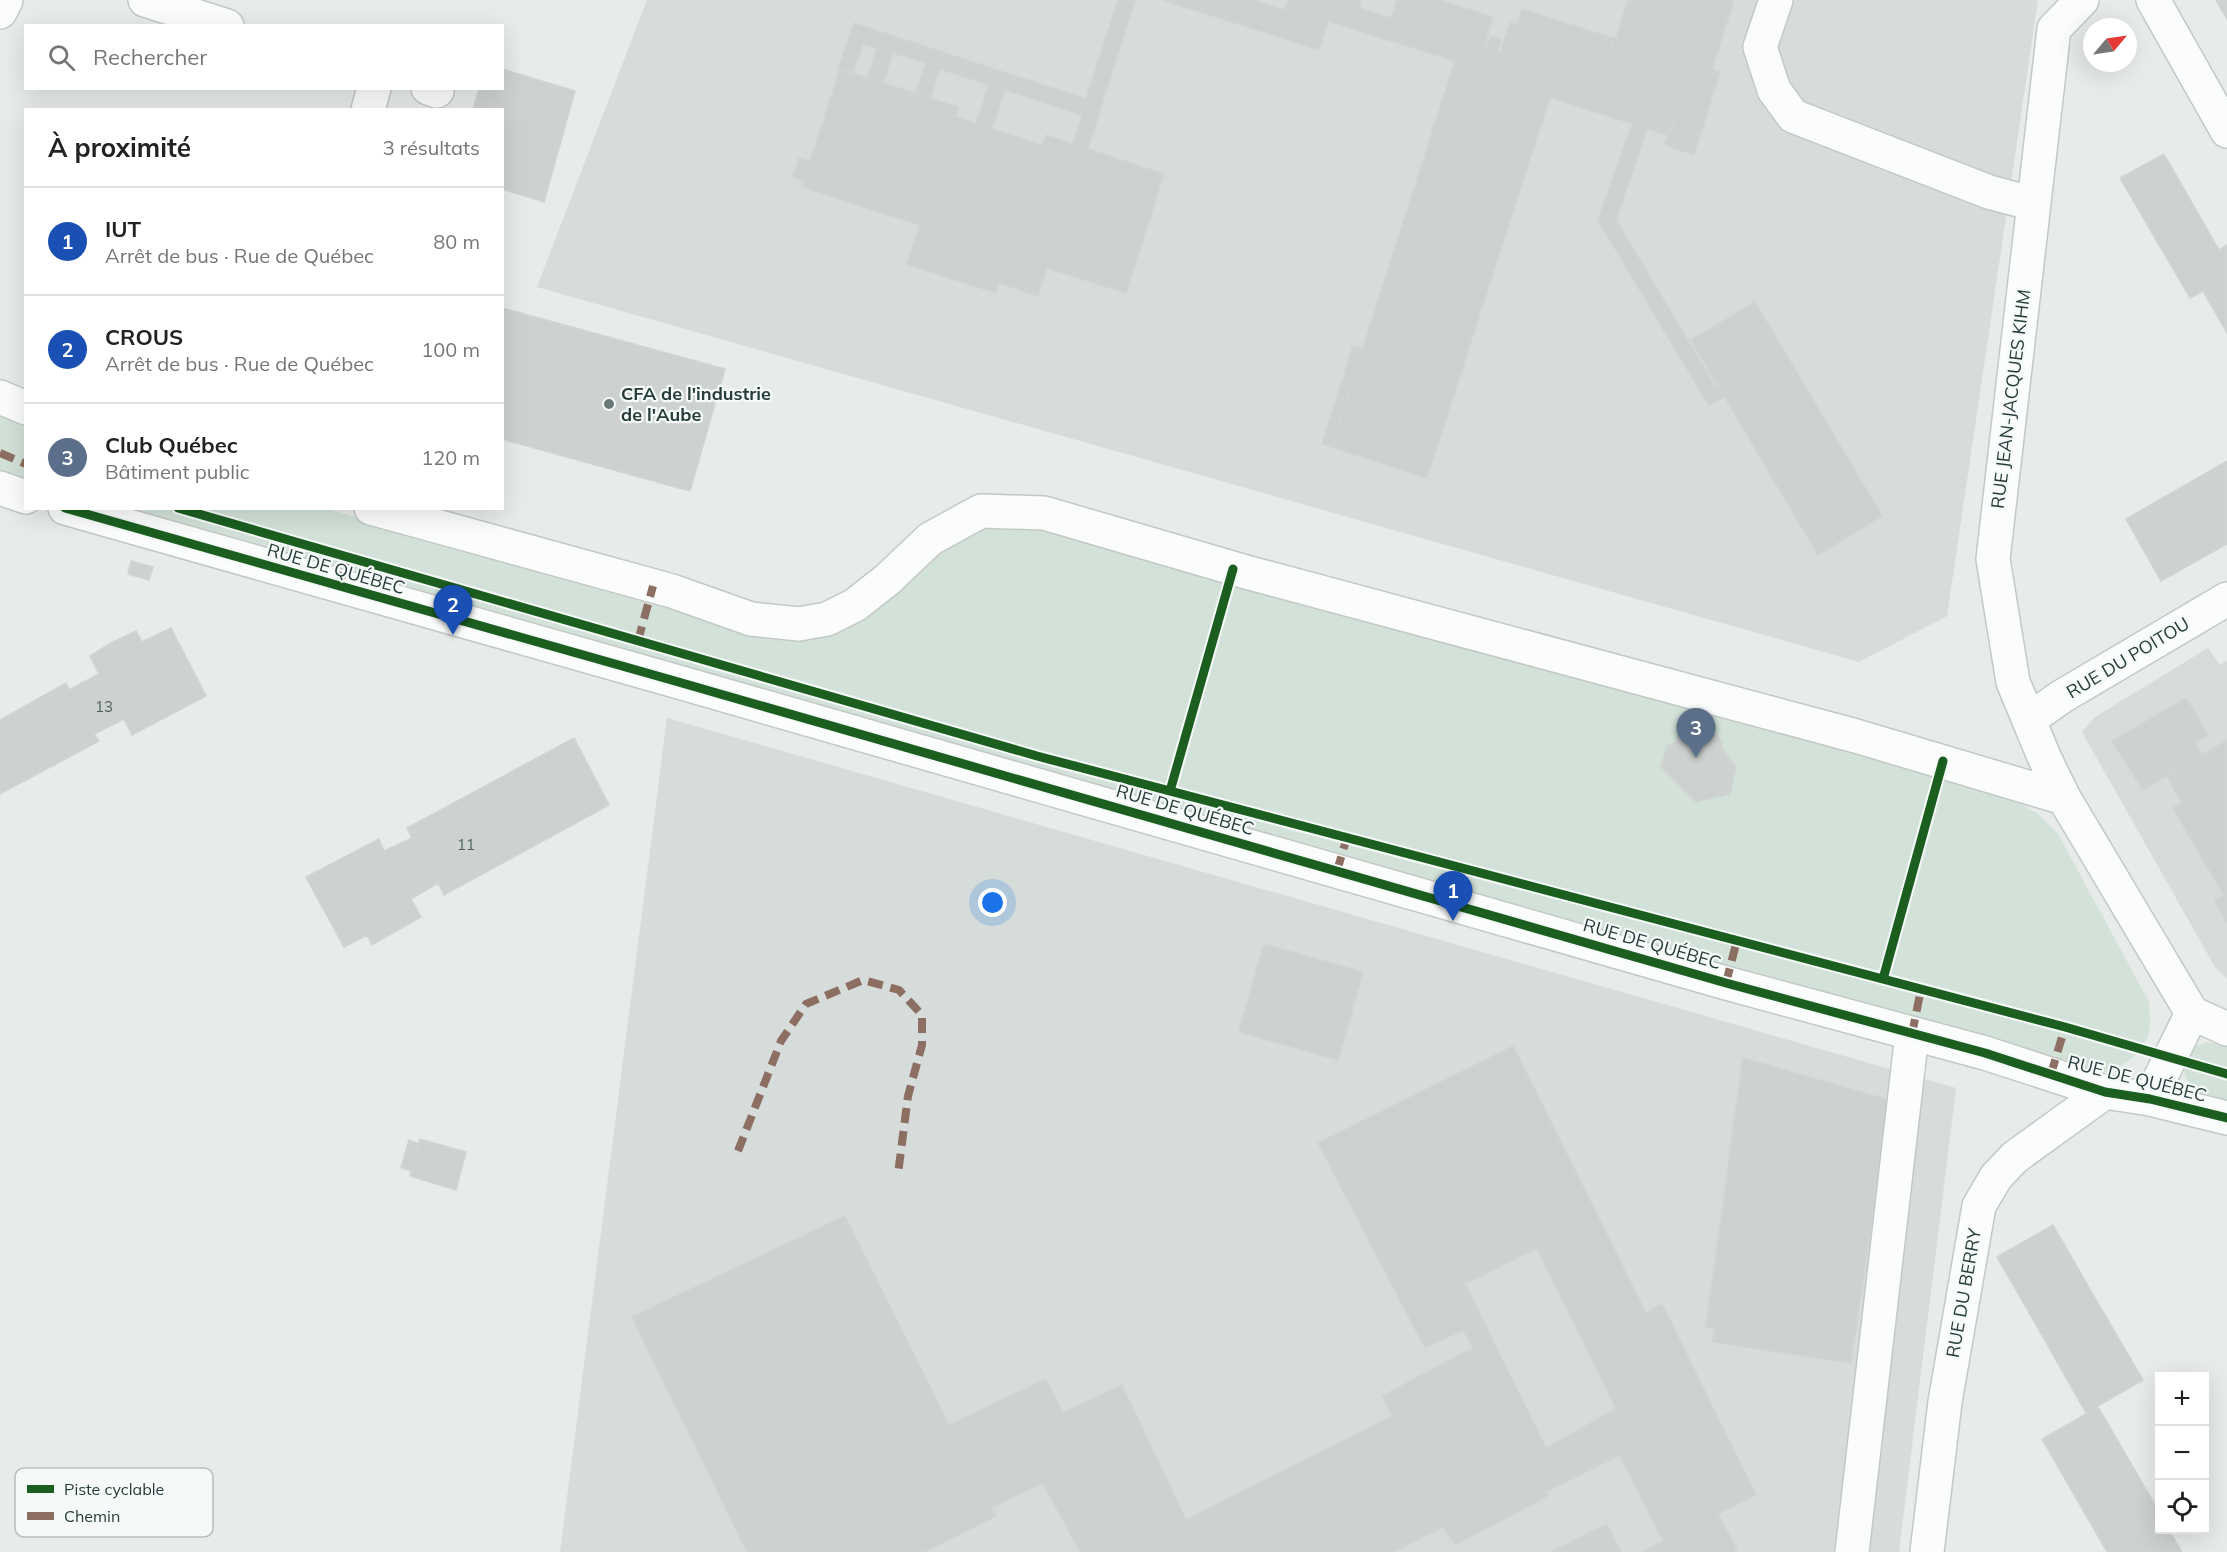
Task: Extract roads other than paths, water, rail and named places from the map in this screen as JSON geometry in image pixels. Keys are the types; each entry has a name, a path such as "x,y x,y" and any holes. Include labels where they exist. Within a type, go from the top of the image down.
{"street":[{"path":"0,12 6,0"},
{"path":"145,0 221,24"},
{"path":"1776,0 1760,47 1774,90 1793,116 1989,192 2034,204"},
{"name":"RUE JEAN-JACQUES KIHM","path":"2064,798 2013,682 1993,558 2054,29 2082,0"},
{"path":"2153,0 2227,131"},
{"path":"369,108 373,90"},
{"path":"0,397 24,407"},
{"path":"0,488 24,496"},
{"name":"RUE DE QUÉBEC","path":"72,510 1985,1053 2105,1092 2150,1099 2227,1118"},
{"path":"379,510 662,588 751,619 799,624 827,619 855,605 888,579 930,538 981,511 1044,513 1258,575 1856,736 2064,798 2192,1014 2227,1029"},
{"name":"RUE DU POITOU","path":"2030,719 2061,698 2227,599"},
{"path":"2150,1099 2192,1014"},
{"path":"1852,1552 1912,1034"},
{"name":"RUE DU BERRY","path":"1927,1552 1945,1402 1979,1206 1996,1177 2015,1157 2105,1092"}],"place":[{"name":"CFA de l'industrie de l'Aube","path":"609,404"},
{"name":"CROUS","path":"453,635"},
{"name":"Club Québec","path":"1696,758"},
{"name":"IUT","path":"1453,921"}]}
